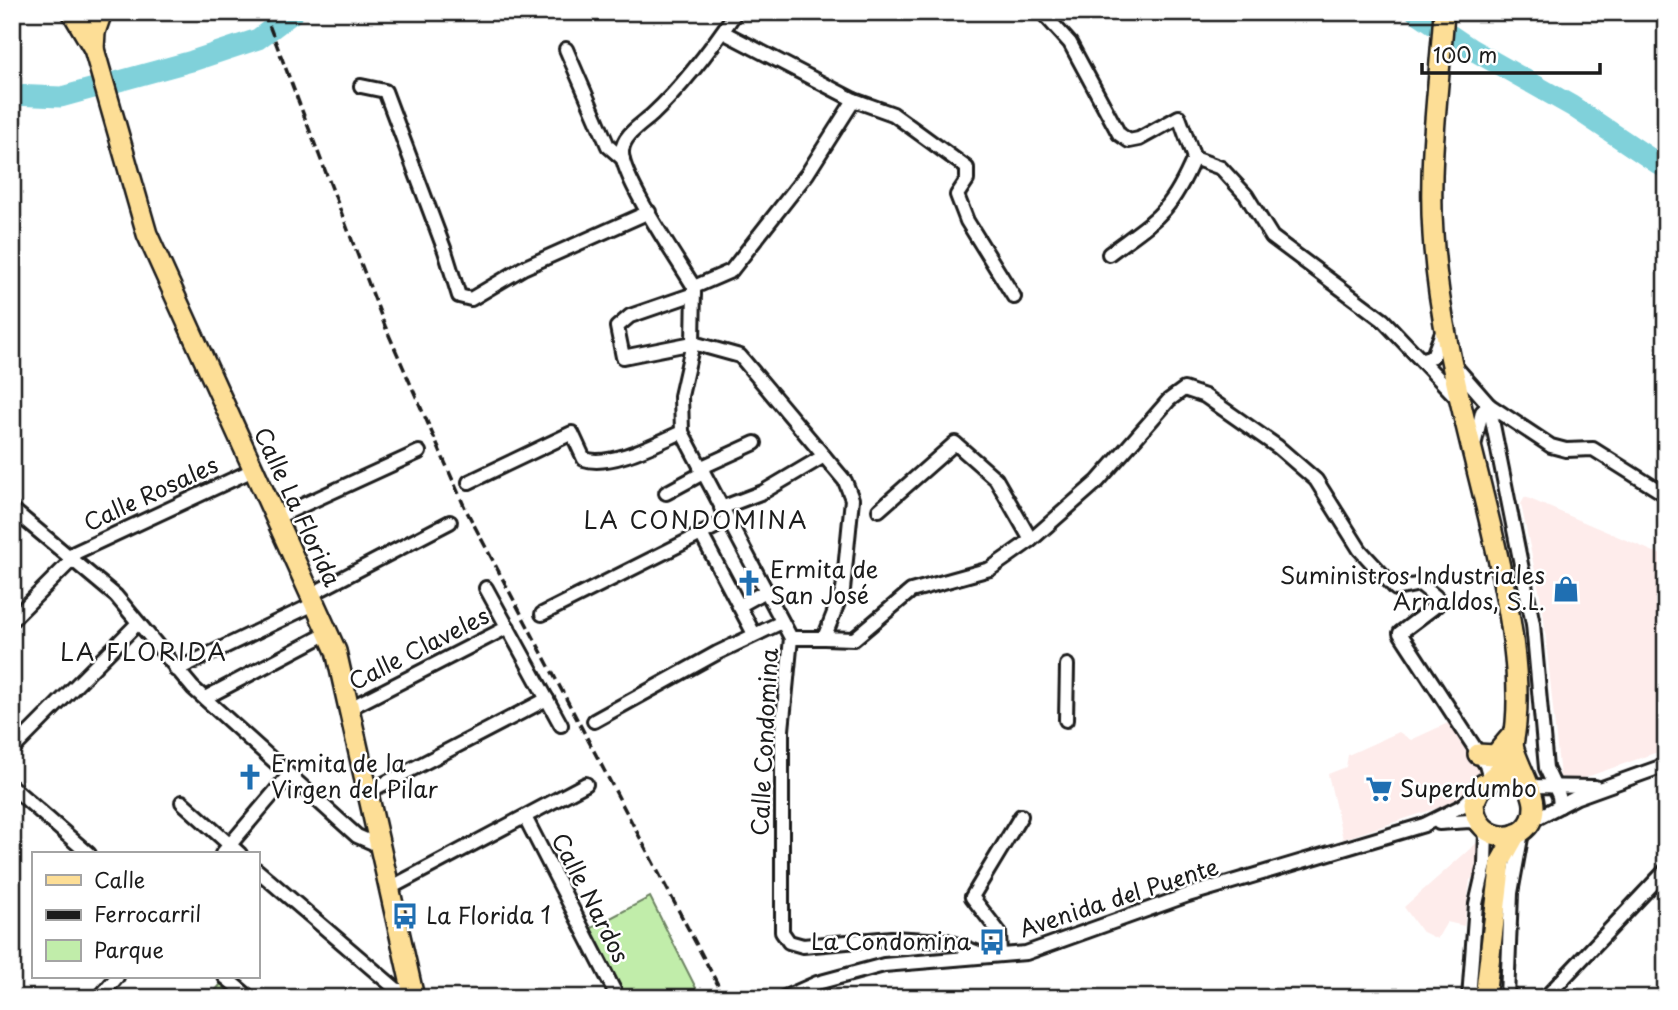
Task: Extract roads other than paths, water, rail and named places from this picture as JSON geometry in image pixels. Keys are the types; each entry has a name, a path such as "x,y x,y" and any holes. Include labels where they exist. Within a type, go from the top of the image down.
{"main road":[{"path":"74,12 97,12"},
{"name":"Calle La Florida","path":"74,12 94,49 147,234 336,651 413,996"},
{"name":"Calle La Florida","path":"94,49 95,32 102,12"},
{"path":"1444,12 1432,187 1433,234 1454,365 1509,611 1514,652 1514,737 1535,806 1525,826 1504,852 1496,890 1485,998"},
{"path":"1478,754 1495,755 1514,737"},
{"path":"1496,890 1494,851 1474,810 1485,784 1505,763 1514,737"},
{"path":"1485,784 1512,777 1527,786"},
{"path":"1484,829 1500,836 1525,826"}],"street":[{"path":"623,159 626,139 662,105 723,32 736,12"},
{"path":"1042,12 1070,43 1119,134 1129,141 1139,139 1179,117 1194,158 1178,195 1164,213 1109,254"},
{"path":"723,32 854,100 894,114 967,168 967,180 957,195 967,220 1014,297"},
{"path":"566,49 608,146 623,159 649,212 694,290"},
{"path":"361,86 385,91 445,251 459,296 471,299 523,268 649,212"},
{"path":"824,638 843,590 852,499 845,481 740,356 693,343 623,357 617,327 630,317 731,271 807,174 854,100"},
{"path":"1194,158 1222,168 1245,194 1272,237 1384,320 1462,403"},
{"name":"Calle Condomina","path":"694,290 693,343 681,396 682,432 791,638 782,730 782,932 789,942 803,946 891,938 933,940 947,941 984,955"},
{"path":"1423,359 1433,356 1442,339 1444,315"},
{"path":"1454,365 1489,405 1551,446 1566,450 1593,449 1666,495"},
{"path":"791,638 854,639 911,591 990,569 1031,540 1098,481 1169,400 1184,389 1205,396 1278,447 1316,480 1360,550 1396,589 1420,584 1436,597 1437,605 1400,633 1478,754 1485,784"},
{"path":"1474,449 1482,412 1489,405"},
{"path":"1489,405 1533,624 1545,761 1560,806"},
{"path":"469,482 572,433 584,459 593,462 638,452 682,432"},
{"path":"666,493 702,470 755,443"},
{"path":"879,509 955,443 996,479 1031,540"},
{"path":"275,518 419,452"},
{"path":"721,508 763,492 824,456"},
{"name":"Calle Rosales","path":"12,620 70,558 253,470"},
{"path":"12,509 116,596 176,670 289,775 357,836 380,846"},
{"path":"542,614 727,521"},
{"path":"176,670 312,599 450,522"},
{"path":"701,534 754,634"},
{"path":"486,588 561,725"},
{"path":"739,606 765,592"},
{"path":"594,721 754,634 782,622"},
{"path":"12,750 138,623"},
{"name":"Calle Claveles","path":"350,708 508,628"},
{"path":"205,698 328,633"},
{"path":"1066,720 1067,665"},
{"path":"368,792 547,699"},
{"path":"1507,998 1511,893 1518,847 1525,826 1560,806 1666,765"},
{"path":"182,802 231,851 289,775"},
{"name":"Avenida del Puente","path":"783,998 817,983 884,965 1026,953 1065,942 1188,895 1424,825 1462,806 1485,784"},
{"name":"Calle Nardos","path":"390,888 586,785"},
{"path":"1527,786 1613,786"},
{"path":"12,787 87,852"},
{"path":"1000,955 999,932 972,897 1021,816"},
{"name":"Calle Nardos","path":"525,817 618,998"},
{"name":"Avenida del Puente","path":"1424,825 1461,821 1484,829"},
{"path":"1469,998 1476,904 1486,851 1484,829"},
{"path":"1545,998 1666,870"},
{"path":"259,872 396,989 413,996"},
{"path":"99,998 116,978"},
{"path":"226,978 250,998"}],"waterway":[{"path":"12,95 61,97 192,61 258,39 294,12"},
{"path":"1416,12 1471,49 1572,106 1666,169"}],"railway":[{"path":"264,12 385,326 465,508 725,998"}],"place":[{"name":"Ermita de San José","path":"749,583"},
{"name":"Suministros Industriales Arnaldos, S.L.","path":"1566,589"},
{"name":"Ermita de la Virgen del Pilar","path":"250,777"},
{"name":"Superdumbo","path":"1379,789"},
{"name":"La Florida 1","path":"405,916"},
{"name":"La Condomina","path":"992,942"}],"district":[{"name":"LA CONDOMINA","path":"696,521"},
{"name":"LA FLORIDA","path":"144,653"}]}
